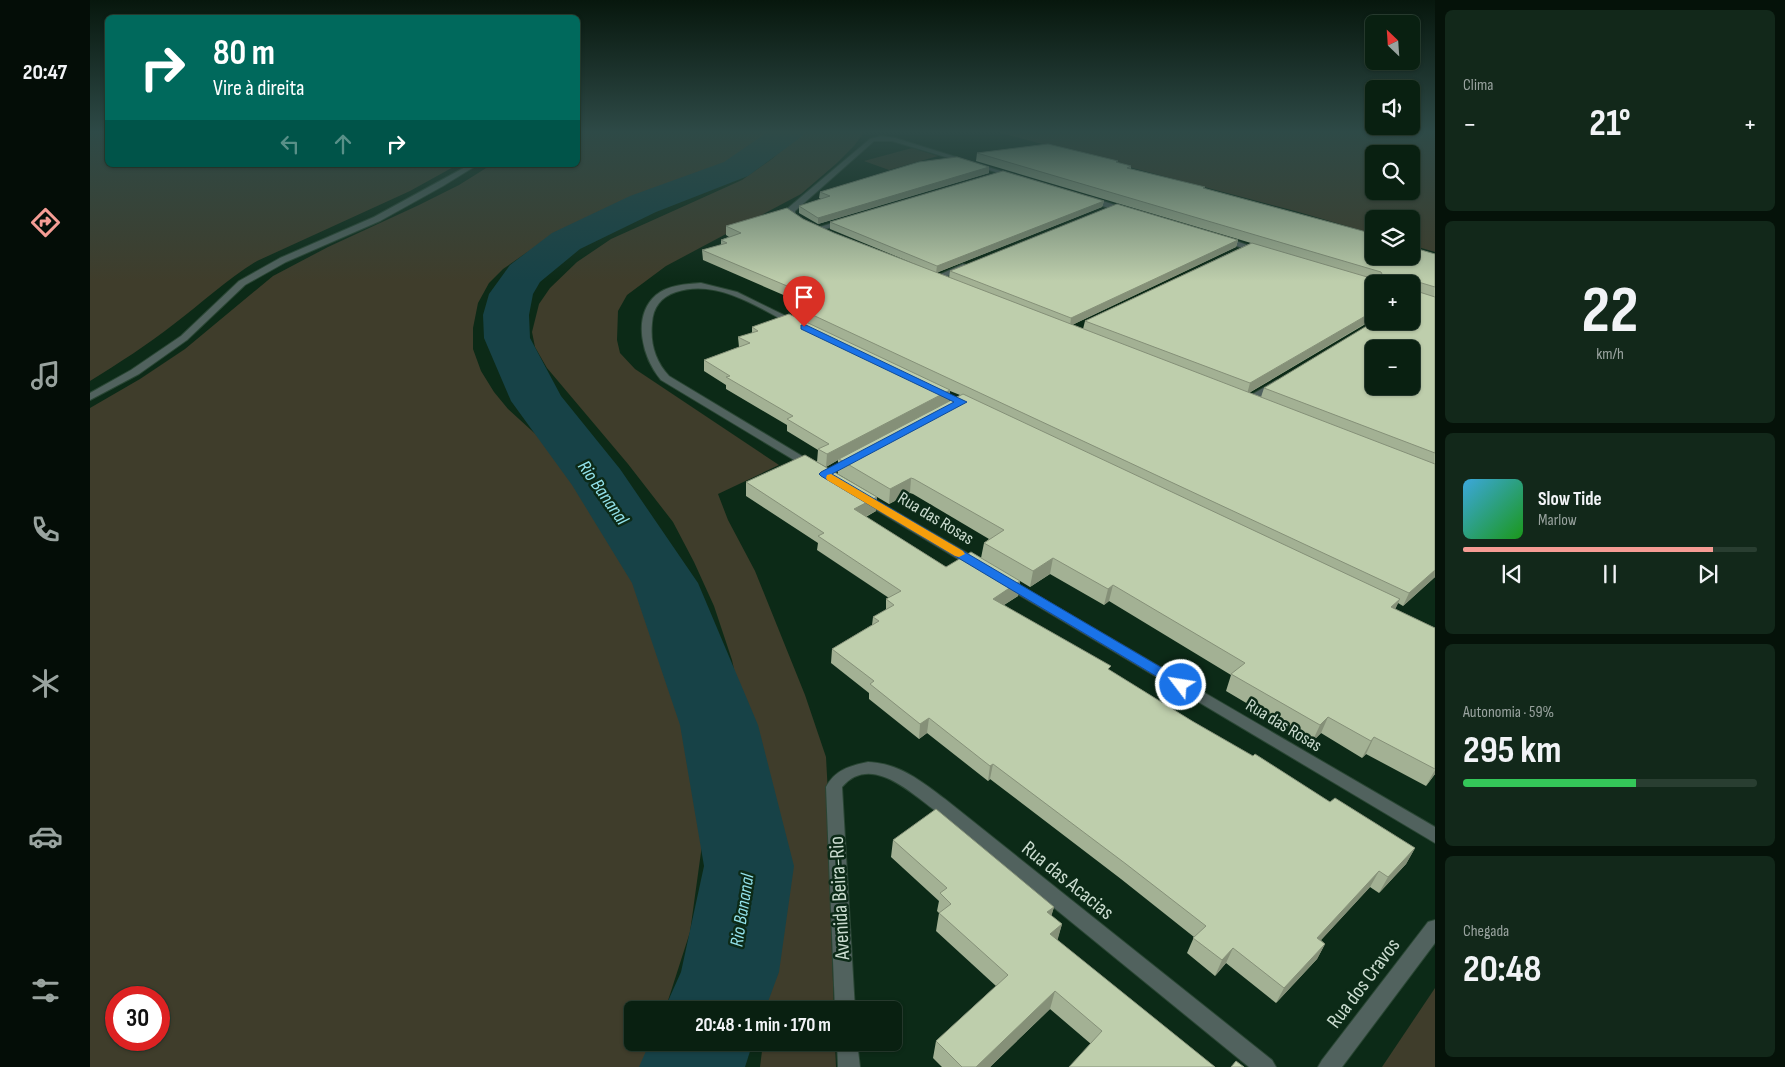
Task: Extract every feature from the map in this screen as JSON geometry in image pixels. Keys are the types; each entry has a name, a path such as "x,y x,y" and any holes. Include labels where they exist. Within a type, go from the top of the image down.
{"street":[{"path":"90,397 134,372 184,338 242,283 283,260 377,218 448,181"},
{"path":"825,181 790,212 791,215 836,237"},
{"path":"1077,196 1134,213"},
{"path":"1106,211 1115,207"},
{"path":"817,229 854,218"},
{"path":"1210,236 1266,252"},
{"path":"1239,251 1248,247"},
{"path":"954,285 931,276 972,264"},
{"name":"Rua das Rosas","path":"804,327 733,293 714,287 692,286 672,290 657,297 651,307 647,324 649,349 656,368 679,386 1435,836"},
{"path":"1249,399 1282,380"},
{"path":"825,474 859,456"},
{"name":"Rua das Acacias","path":"834,787 842,777 860,770 879,768 898,774 939,804 1265,1067"},
{"name":"Avenida Beira-Rio","path":"834,787 845,1001"},
{"name":"Rua dos Cravos","path":"1329,1067 1435,928"},
{"path":"848,1051 849,1067"}],"shaded area":[{"path":"90,181 428,181 257,261 225,283 154,339 90,381"},
{"path":"466,181 687,181 569,230 526,253 503,269 489,283 478,303 473,328 473,349 481,371 494,392 508,409 542,440 577,479 621,556 660,636 699,770 702,845 690,932 668,1001 624,1001 624,1051 650,1051 643,1067 90,1067 90,408 140,379 185,349 273,276 328,247 419,205"},
{"path":"740,181 816,181 801,194 666,266 627,295 618,311 617,340 620,353 635,369 779,465 718,494 728,520 755,571 805,695 826,757 831,850 834,1001 766,1001 769,959 759,785 732,660 714,606 673,522 628,464 547,368 535,347 532,332 539,304 550,288 577,262 611,239"},
{"path":"1181,181 1365,181 1365,200 1420,200 1420,181 1435,181 1435,252 1420,248 1420,210 1365,210 1365,231"},
{"path":"1435,988 1435,1067 1382,1067"},
{"path":"762,1051 835,1051 836,1067 760,1067"}],"building":[{"path":"857,181 943,181 818,218 799,206 830,196 820,192"},
{"path":"970,181 1036,181 1104,201 937,266 830,222"},
{"path":"1071,181 1180,181 1365,232 1365,265 1420,265 1420,250 1435,254 1435,287 1420,282 1420,275 1382,274 1381,272"},
{"path":"1117,204 1238,240 1071,318 950,271"},
{"path":"787,208 803,219 834,233 1435,464 1435,570 1409,593 802,310 821,304 803,296 806,294 702,250 727,243 721,240 741,233 726,226"},
{"path":"1252,243 1365,276 1365,316 1250,383 1085,321"},
{"path":"1420,292 1435,297 1435,453 1264,388 1365,327 1365,330 1420,330"},
{"path":"789,314 950,390 827,454 818,449 829,444 787,419 793,416 726,377 730,376 704,360 750,343 738,337 758,331 752,327"},
{"path":"963,394 1400,599 1391,607 1435,628 1435,769 1374,737 1371,741 1328,717 1320,725 1231,674 1245,663 1113,585 1108,589 1053,558 1033,571 984,543 1004,530 914,479 911,478 890,489 839,459"},
{"path":"805,455 877,497 854,509 946,567 971,552 1020,581 993,599 1111,666 1108,669 1192,721 1253,756 1255,754 1330,802 1335,798 1415,848 1388,877 1379,871 1317,938 1325,944 1284,988 1233,948 1222,960 1193,938 1206,926 993,764 990,766 929,718 920,724 870,684 874,681 832,649 879,621 873,617 894,605 886,599 901,591 818,536 824,533 746,482"},
{"path":"936,809 1054,907 1047,912 1062,924 1050,934 1215,1067 1069,1067 1102,1031 1055,991 976,1067 962,1067 936,1041 1008,975 939,913 951,904 940,893 947,888 893,840"},
{"path":"1236,1061 1244,1067 1231,1067"}],"waterway":[{"name":"Rio Bananal","path":"705,181 643,204 566,241 525,274 511,294 506,315 507,338 537,401 599,481 665,583 719,725 749,866 730,972 719,1001"},
{"name":"Rio Bananal","path":"692,1067 698,1051"}],"slow traffic":[{"path":"831,478 959,554"}],"route":[{"path":"804,327 962,402 825,474 1181,685"}]}
